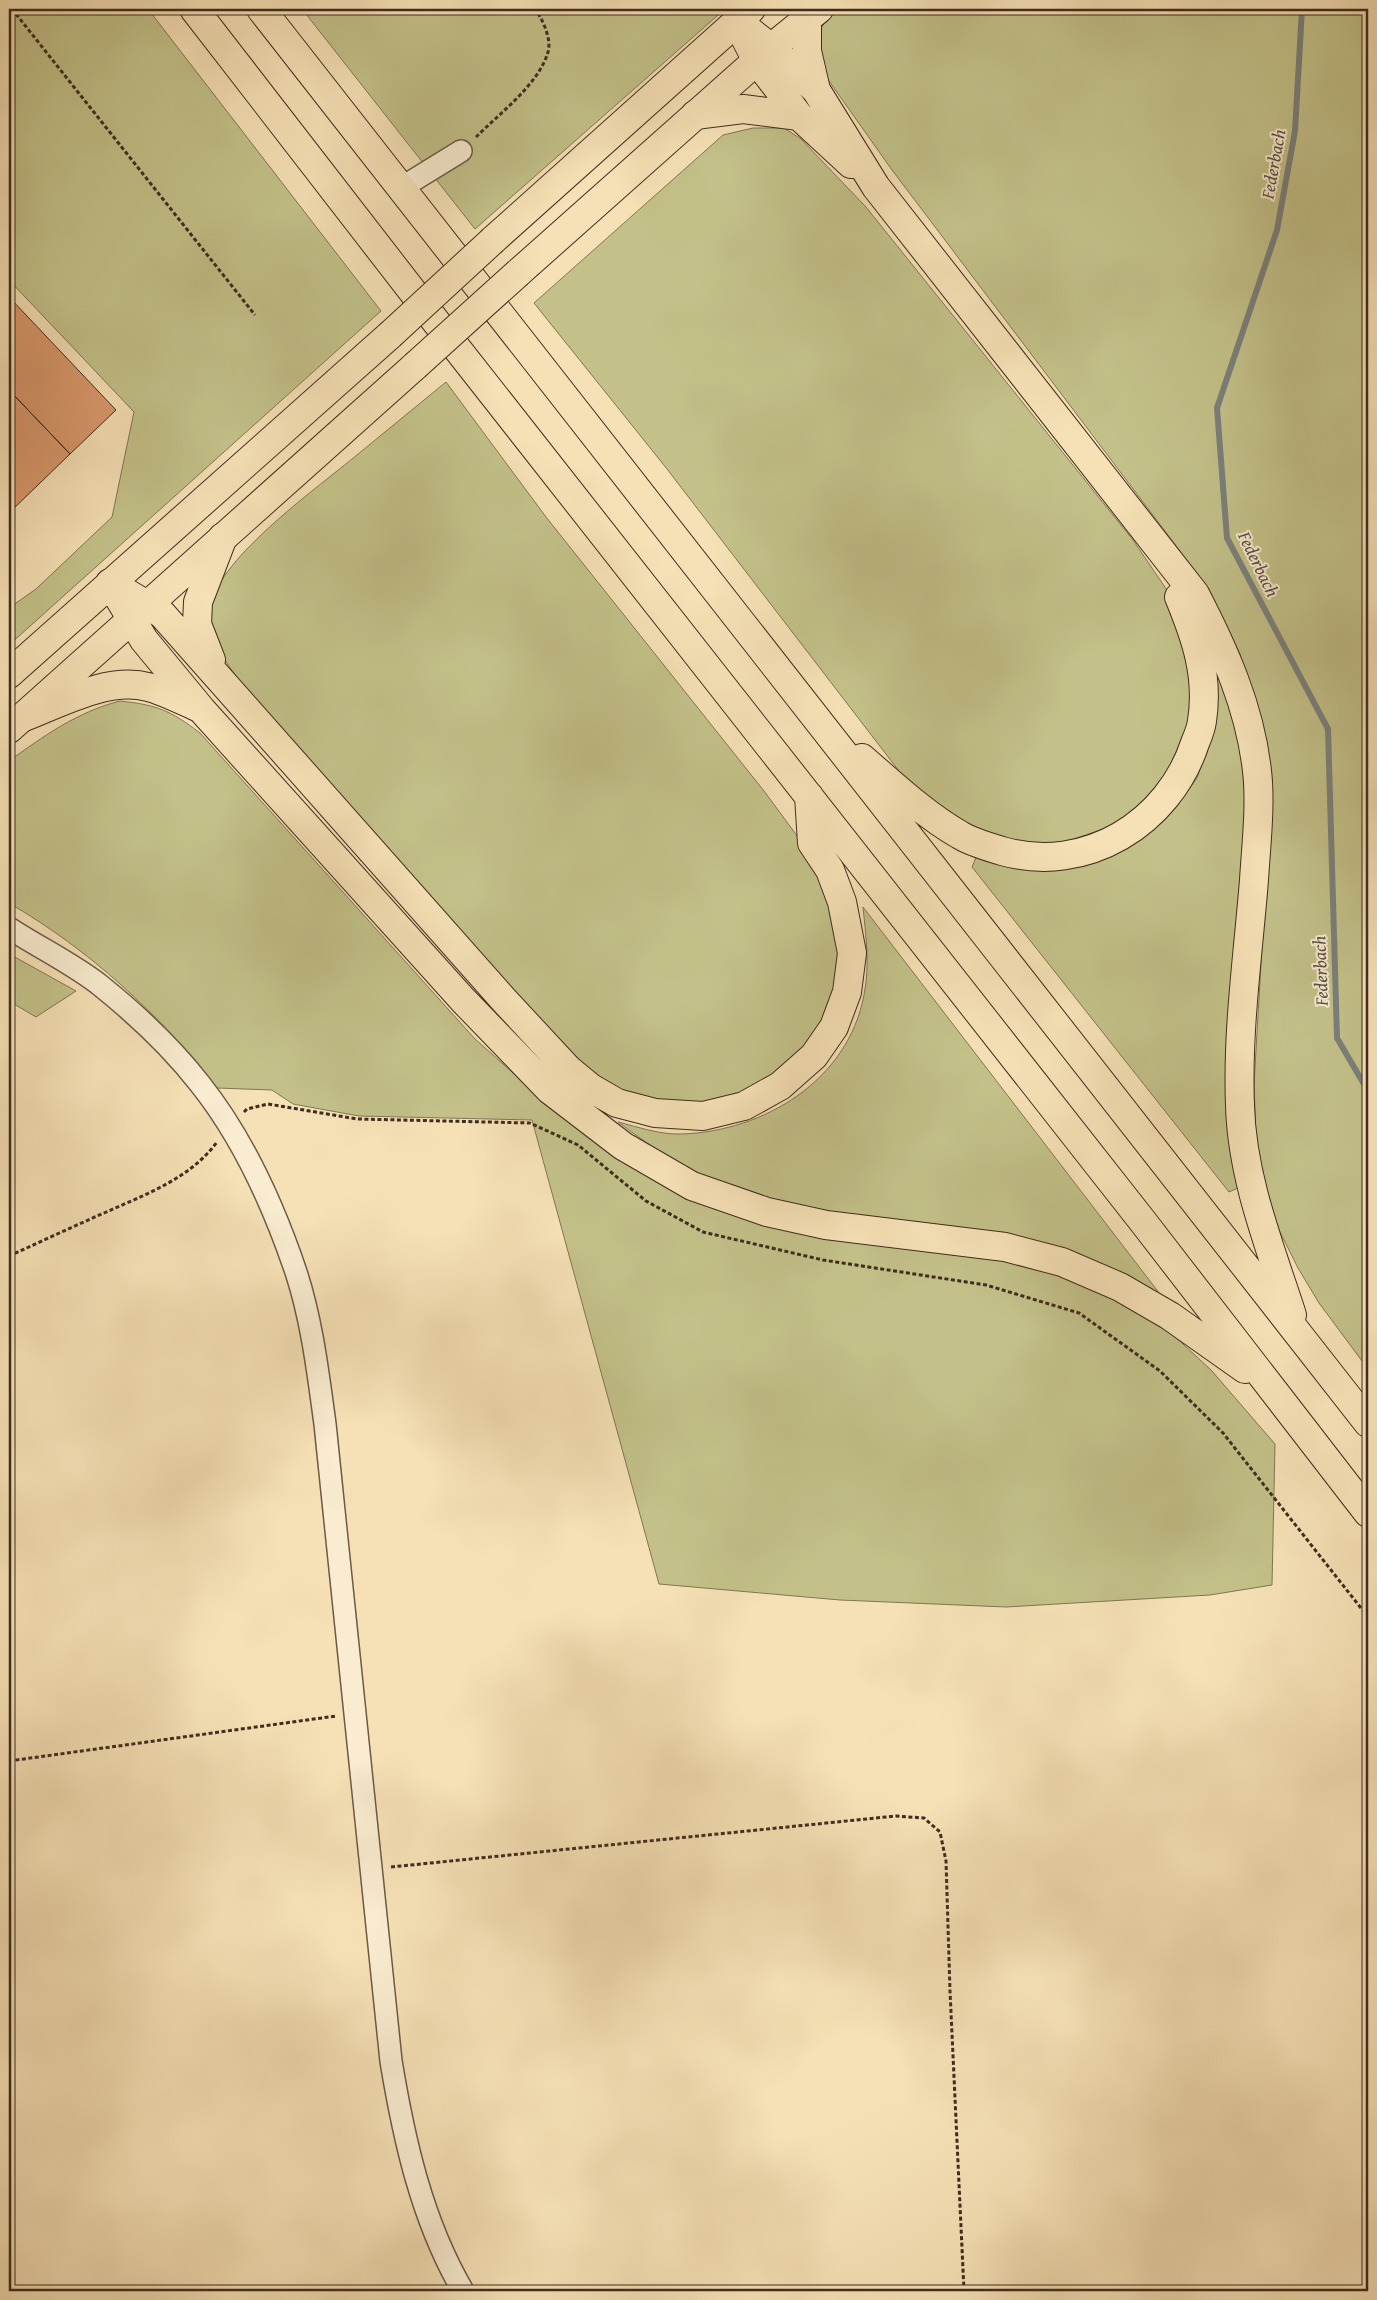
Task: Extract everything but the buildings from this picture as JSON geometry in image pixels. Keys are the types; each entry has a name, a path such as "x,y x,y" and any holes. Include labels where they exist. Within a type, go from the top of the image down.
{"main road":[{"path":"194,9 437,323 1144,1223 1368,1513"},
{"path":"261,9 1368,1423"},
{"path":"14,724 695,115 813,13"},
{"path":"813,13 807,51 816,90 876,187 1138,523 1162,549 1195,594 1223,647 1246,712 1257,772 1257,843 1240,1058 1240,1108 1248,1174 1298,1333"},
{"path":"9,674 390,335 744,15 799,116 876,187"},
{"path":"764,54 816,90"},
{"path":"695,115 743,109 799,116"},
{"path":"819,722 905,794 960,836 1003,852 1039,857 1073,855 1107,844 1142,822 1166,799 1188,765 1202,722 1204,676 1196,639 1178,595 1138,523"},
{"path":"223,537 198,602 197,624 224,686"},
{"path":"110,583 139,611 144,640 201,709 463,1000 550,1090 623,1146 692,1186 768,1212 826,1225 1005,1248 1062,1262 1120,1287 1170,1316 1267,1384"},
{"path":"139,611 162,614 224,686 568,1069 591,1088 617,1103 654,1113 703,1116 744,1106 780,1086 814,1056 834,1027 847,992 852,953 842,902 830,870 812,843 809,796"},
{"path":"14,724 106,686 125,684 148,687 201,709"}],"street":[{"path":"401,188 461,151"},
{"path":"13,932 100,985 153,1032 201,1085 229,1126 254,1172 296,1272 312,1339 325,1424 356,1713 370,1869 391,2061 401,2125 436,2236 463,2291"}],"path":[{"path":"12,9 255,315"},
{"path":"461,151 531,83 549,51 544,21 535,9"},
{"path":"9,1256 153,1191 188,1171 209,1154 229,1126 247,1109 268,1104 357,1119 530,1123 578,1145 646,1201 703,1232 823,1260 986,1285 1080,1313 1160,1371 1223,1432 1368,1617"},
{"path":"9,1761 356,1713"},
{"path":"370,1869 896,1816 924,1818 940,1832 946,1861 950,2000 964,2291"}],"shaded area":[{"path":"9,9 148,9 381,311 9,645 9,608 36,589 112,517 134,412 9,280"},
{"path":"302,9 725,9 475,229"},
{"path":"838,9 1368,9 1368,1369 1319,1303 1298,1268 1278,1228 1262,1176 1256,1135 1254,1085 1269,825 1264,747 1240,654 1208,588 892,170 829,81 818,63 818,33 829,16"},
{"path":"753,128 784,128 801,139 866,207 1133,540 1175,602 1196,663 1193,721 1167,782 1115,825 1059,844 1005,841 952,820 912,788 667,469 534,303 723,135"},
{"path":"446,382 546,517 764,791 812,856 837,915 842,958 834,1004 814,1041 765,1084 718,1103 639,1101 604,1083 567,1054 257,703 219,649 214,637 210,611 215,592 246,550 292,507"},
{"path":"1214,663 1231,699 1244,753 1247,812 1240,1187 1229,1192 972,867 977,855 1026,869 1157,826 1176,807 1197,778 1210,742"},
{"path":"120,701 144,704 163,710 200,733 475,1039 549,1105 680,1193 1016,1261 1092,1285 1156,1319 1211,1370 1275,1444 1272,1585 1210,1595 1006,1607 840,1600 659,1584 532,1120 359,1116 293,1104 272,1090 217,1088 171,1034 122,985 68,942 9,903 9,761 75,718"},
{"path":"863,907 1163,1298 841,1215 761,1197 704,1178 662,1154 618,1122 666,1133 682,1134 713,1131 743,1123 772,1111 798,1095 821,1076 840,1052 855,1025 864,995 867,962"},
{"path":"9,954 76,991 36,1017 9,1001"}],"waterway":[{"name":"Federbach","path":"1302,9 1295,131 1277,230 1217,408 1227,538 1328,729 1337,1038 1368,1091"}]}
